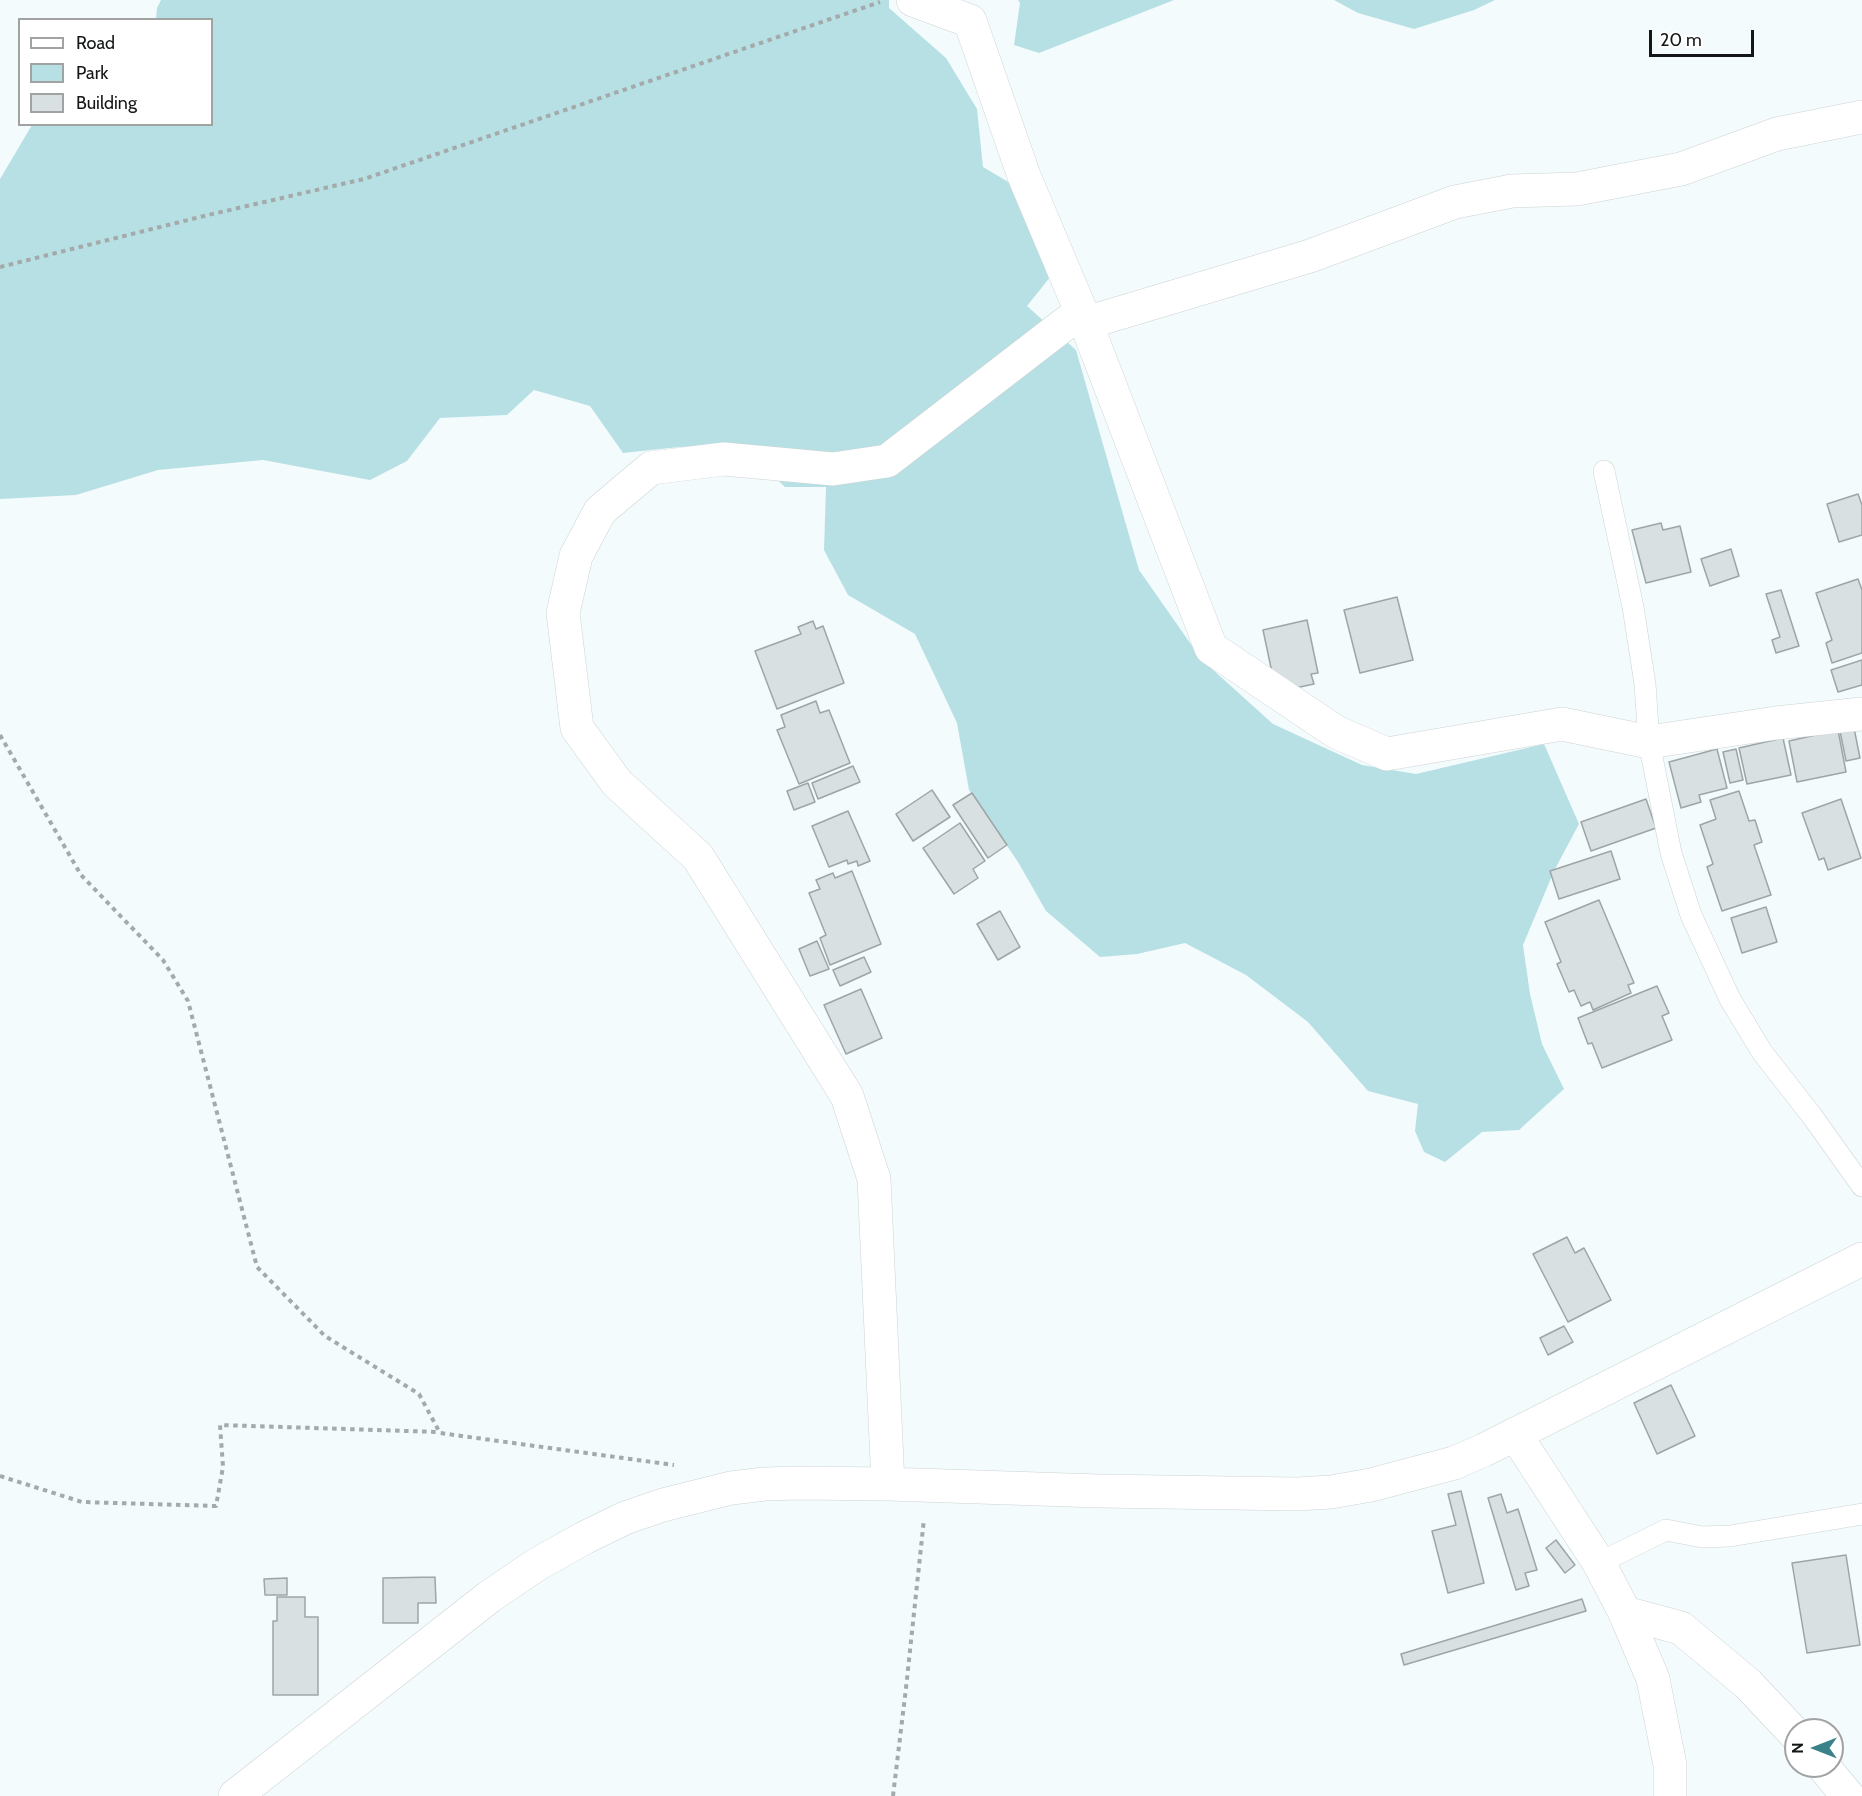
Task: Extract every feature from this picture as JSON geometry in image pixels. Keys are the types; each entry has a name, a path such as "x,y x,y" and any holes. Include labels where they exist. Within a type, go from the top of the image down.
{"street":[{"path":"913,0 970,21 1024,176 1086,323 1211,648 1336,732 1387,754 1562,724 1649,742 1776,723 1862,714"},
{"path":"888,1484 874,1179 847,1096 698,857 617,783 577,728 563,613 576,556 600,511 651,468 724,459 833,469 886,461 1071,320 1086,323 1310,256 1455,202 1512,191 1577,189 1681,168 1777,134 1862,117"},
{"path":"235,1796 489,1597 536,1565 625,1518 663,1505 731,1488 765,1484 888,1484 1286,1494 1331,1492 1391,1480 1454,1462 1484,1450 1862,1258"},
{"path":"1515,1434 1599,1563 1625,1613 1653,1679 1670,1765 1670,1796"},
{"path":"1625,1613 1681,1628 1748,1684 1784,1722"},
{"path":"1834,1778 1848,1796"}],"lane":[{"path":"1604,471 1634,607 1645,684 1649,742 1671,853 1691,915 1730,999 1762,1052 1862,1186"},
{"path":"1599,1563 1666,1530 1702,1537 1730,1536 1862,1514"}],"path":[{"path":"0,267 364,179 886,0"},
{"path":"0,735 81,875 163,960 188,1001 257,1267 325,1336 419,1394 440,1432"},
{"path":"0,1476 82,1502 216,1506 223,1467 220,1425 440,1432 670,1463 680,1468"},
{"path":"893,1796 927,1486"}],"green space":[{"path":"161,0 889,0 889,8 946,58 977,109 983,167 1010,183 1051,276 1027,306 1076,350 1139,570 1202,660 1273,724 1362,765 1416,774 1544,744 1579,824 1554,871 1523,945 1530,994 1542,1044 1564,1089 1519,1130 1482,1132 1445,1162 1424,1152 1415,1131 1418,1104 1368,1091 1308,1022 1246,975 1185,943 1137,954 1100,957 1046,911 1018,862 969,790 957,723 915,634 848,595 824,550 826,487 785,487 741,445 679,447 623,453 590,406 534,390 507,415 440,418 407,461 370,480 263,460 158,470 76,495 0,499 0,179 31,126 213,126 213,18 156,18"},
{"path":"1018,0 1174,0 1039,53 1014,45 1020,3"},
{"path":"1334,0 1495,0 1474,10 1414,29 1358,13"}],"building":[{"path":"1858,494 1862,505 1862,535 1839,542 1827,504"},
{"path":"1661,523 1663,530 1680,526 1691,572 1646,583 1632,530"},
{"path":"1731,549 1739,576 1710,586 1701,559"},
{"path":"1858,579 1862,590 1862,653 1832,663 1826,643 1832,640 1816,593"},
{"path":"1781,590 1799,646 1776,653 1772,640 1780,637 1766,594"},
{"path":"1397,597 1413,660 1360,673 1344,610"},
{"path":"1307,620 1318,673 1311,674 1314,684 1286,690 1274,682 1263,630"},
{"path":"813,621 816,629 823,626 844,683 777,709 755,651 801,634 798,627"},
{"path":"1862,660 1862,685 1838,692 1831,670"},
{"path":"816,701 820,713 829,710 850,763 799,784 777,730 785,727 781,715"},
{"path":"1854,728 1860,758 1846,761 1840,731"},
{"path":"1838,730 1846,772 1797,782 1789,741"},
{"path":"1783,738 1791,775 1747,784 1739,748"},
{"path":"1717,749 1727,788 1699,795 1701,802 1681,808 1669,762"},
{"path":"1736,749 1743,780 1730,783 1723,752"},
{"path":"853,766 860,782 818,799 812,783"},
{"path":"808,783 815,802 794,810 787,791"},
{"path":"932,790 950,817 913,841 896,814"},
{"path":"1739,791 1749,821 1755,820 1762,842 1754,845 1771,895 1722,911 1707,867 1713,864 1700,825 1716,819 1710,800"},
{"path":"972,793 1007,845 988,858 953,805"},
{"path":"1646,799 1656,828 1591,851 1581,822"},
{"path":"1841,799 1861,858 1828,870 1824,858 1819,860 1802,813"},
{"path":"848,811 870,861 858,866 857,861 848,864 847,860 829,867 812,826"},
{"path":"960,823 985,861 973,869 978,878 954,894 923,848"},
{"path":"1611,851 1620,879 1559,899 1550,871"},
{"path":"852,871 881,944 830,965 820,938 826,935 809,893 820,889 816,880 833,873 835,878"},
{"path":"1599,900 1634,983 1628,985 1631,993 1593,1010 1590,1002 1581,1006 1574,990 1569,992 1557,964 1561,962 1545,922"},
{"path":"1766,907 1777,942 1742,953 1731,918"},
{"path":"1000,911 1020,947 998,960 977,924"},
{"path":"817,941 829,969 810,976 799,949"},
{"path":"864,957 871,972 840,986 833,970"},
{"path":"1657,986 1669,1013 1662,1016 1672,1040 1602,1068 1592,1043 1588,1044 1578,1018"},
{"path":"861,989 882,1038 846,1054 824,1005"},
{"path":"1567,1237 1575,1253 1584,1248 1611,1300 1568,1322 1533,1254"},
{"path":"1564,1326 1573,1342 1548,1355 1540,1338"},
{"path":"1671,1385 1695,1436 1657,1454 1634,1403"},
{"path":"1461,1491 1484,1583 1448,1593 1432,1531 1456,1525 1448,1494"},
{"path":"1501,1494 1507,1513 1518,1509 1537,1570 1525,1573 1529,1586 1516,1590 1488,1498"},
{"path":"1556,1540 1575,1565 1565,1573 1546,1548"},
{"path":"1846,1555 1860,1645 1807,1653 1792,1563"},
{"path":"435,1577 436,1603 418,1603 418,1623 383,1623 383,1578"},
{"path":"287,1578 287,1595 265,1595 264,1579"},
{"path":"277,1597 305,1597 305,1617 318,1617 318,1695 273,1695 273,1621 277,1621"},
{"path":"1582,1599 1586,1611 1404,1665 1401,1654"}]}
